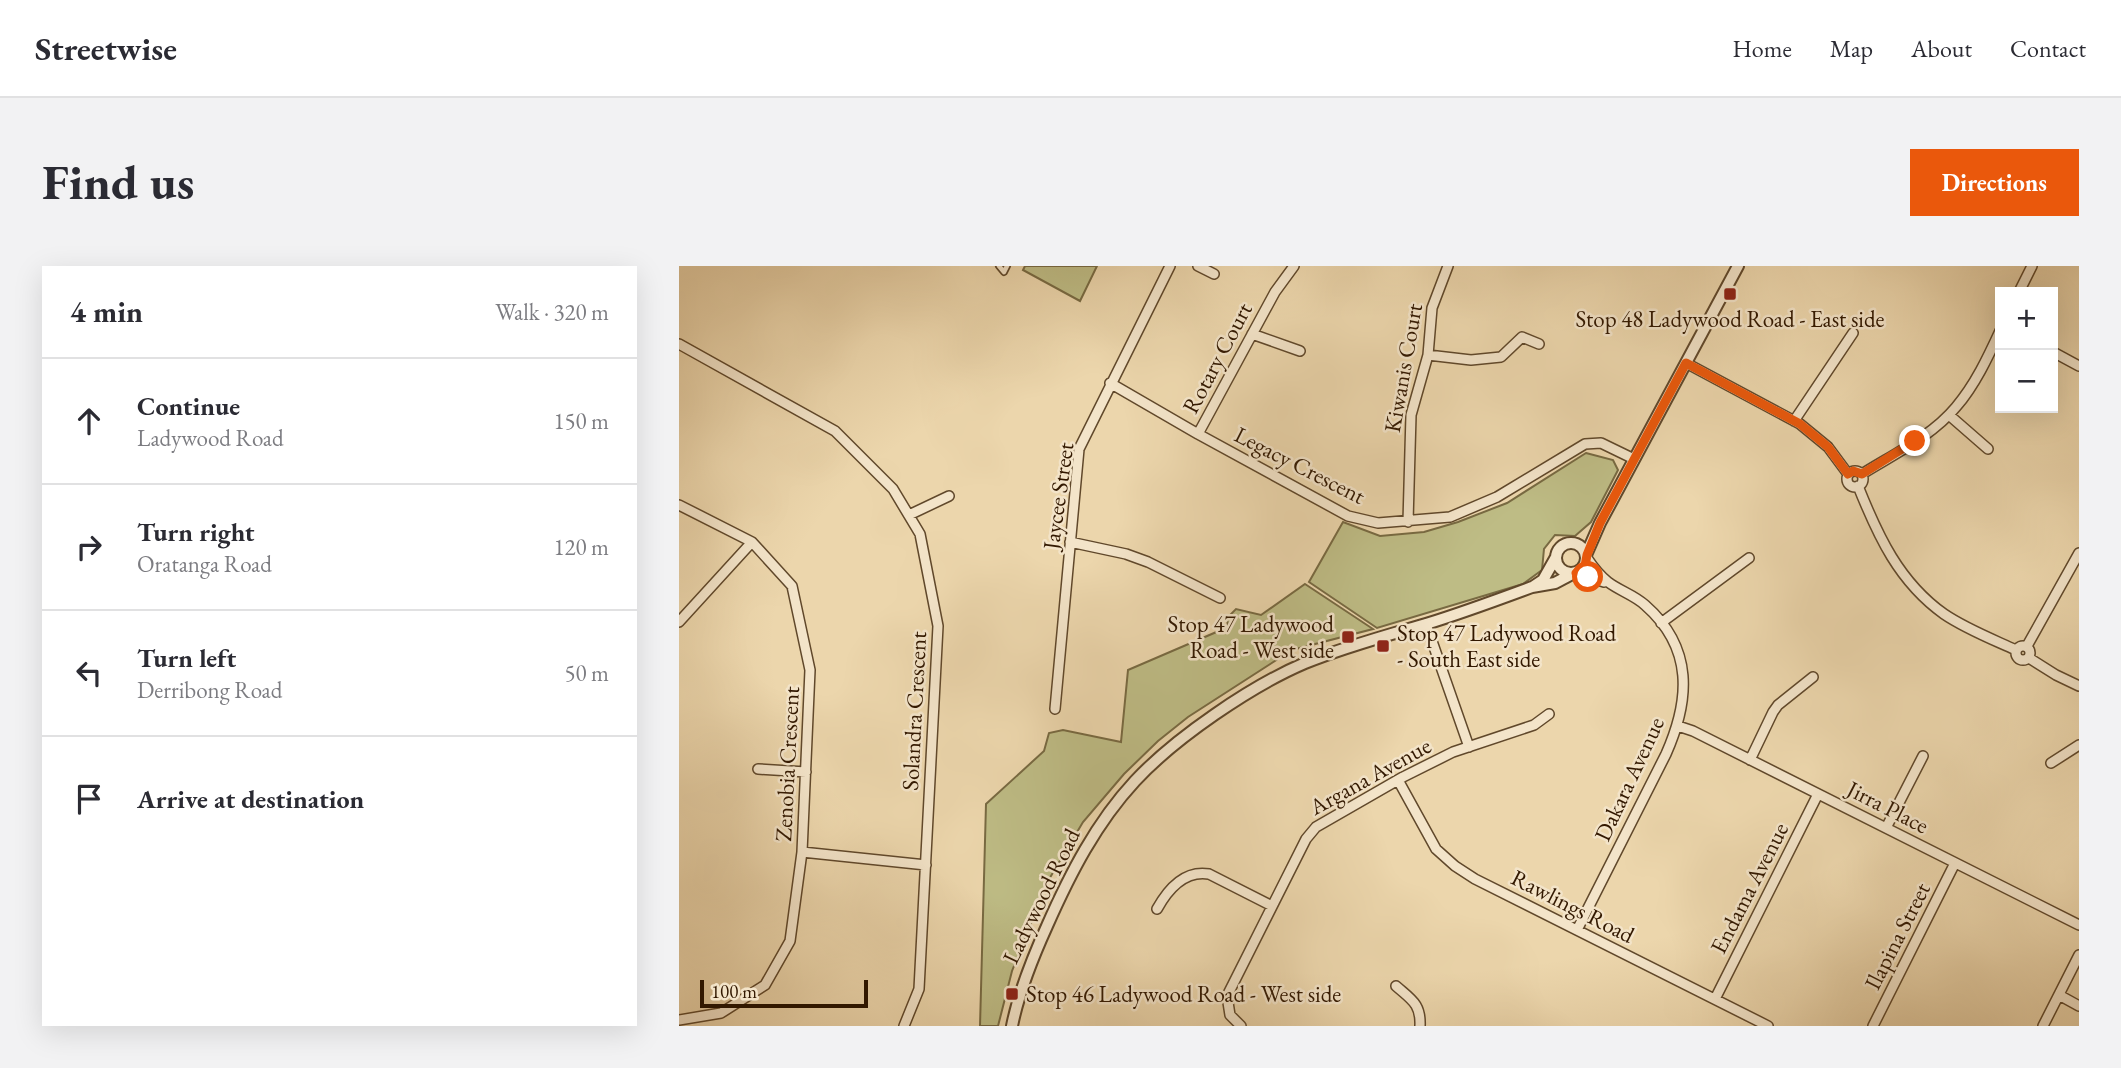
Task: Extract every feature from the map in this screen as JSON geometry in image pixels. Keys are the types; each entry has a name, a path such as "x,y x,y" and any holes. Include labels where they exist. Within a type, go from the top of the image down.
{"street":[{"name":"Jaycee Street","path":"1055,709 1079,449 1170,266"},
{"path":"1198,266 1214,274"},
{"name":"Rotary Court","path":"1198,434 1275,292 1294,266"},
{"name":"Kiwanis Court","path":"1408,522 1411,415 1429,355 1431,308 1448,266"},
{"path":"1556,557 1562,571 1574,573 1585,566 1600,523 1738,266"},
{"path":"2022,287 2032,266"},
{"path":"1794,421 1853,333"},
{"path":"1252,334 1300,351"},
{"path":"1429,355 1471,360 1501,357 1522,337 1539,344"},
{"path":"1862,474 1915,441 1949,415 1971,388 1995,341"},
{"name":"Solandra Crescent","path":"681,349 835,431 893,489 920,534 938,626 919,989 904,1026"},
{"path":"2058,355 2079,366"},
{"path":"1686,363 1794,421 1828,447 1848,474 1847,481 1851,486 1862,483 1862,474"},
{"name":"Legacy Crescent","path":"1110,383 1348,516 1378,523 1450,517 1497,497 1585,444 1601,443 1634,459"},
{"path":"1949,415 1988,449"},
{"path":"1848,474 1853,471 1862,474"},
{"path":"1858,486 1888,553 1924,598 1945,615 2016,650"},
{"path":"909,515 949,496"},
{"name":"Zenobia Crescent","path":"679,505 752,542 792,586 810,670 802,852 790,941 765,985 721,1013 679,1020"},
{"path":"1575,543 1600,523"},
{"path":"679,622 752,542"},
{"path":"1070,542 1137,558 1220,598"},
{"path":"1532,587 1543,580 1560,547 1575,543 1587,556"},
{"path":"2027,646 2079,553"},
{"name":"Dakara Avenue","path":"1577,930 1678,726 1684,699 1683,674 1676,648 1661,623 1644,604 1609,583 1597,572 1587,556"},
{"path":"1661,623 1749,558"},
{"name":"Dakara Avenue","path":"1574,573 1609,583"},
{"name":"Ladywood Road","path":"1011,1026 1024,978 1066,882 1100,824 1135,781 1167,752 1259,686 1304,664 1374,638 1426,624 1532,587 1555,583 1574,573"},
{"path":"1426,624 1469,747"},
{"path":"2016,650 2021,645 2027,646 2031,651 2029,658"},
{"path":"2016,650 2019,660 2029,658"},
{"path":"2029,658 2079,686"},
{"path":"1750,760 1778,705 1813,677"},
{"name":"Argana Avenue","path":"1241,1026 1230,1015 1227,996 1311,831 1398,780 1453,752 1534,725 1549,713"},
{"name":"Jirra Place","path":"1678,726 1693,731 2079,925"},
{"path":"2051,763 2079,745"},
{"path":"1886,828 1923,756"},
{"path":"758,769 806,772"},
{"name":"Rawlings Road","path":"1398,780 1436,849 1455,866 1767,1026"},
{"name":"Endama Avenue","path":"1715,999 1818,794"},
{"path":"802,852 926,865"},
{"name":"Ilapina Street","path":"1873,1026 1955,863"},
{"path":"1157,909 1166,893 1182,880 1200,872 1272,906"},
{"path":"2043,1026 2079,955"},
{"path":"1397,986 1417,1005 1420,1026"},
{"path":"2059,995 2079,1006"}],"lane":[{"path":"999,266 1004,272 1007,266"}],"shaded area":[{"path":"1025,266 1097,266 1080,301 1023,270"},
{"path":"1586,453 1613,460 1618,470 1591,522 1575,536 1555,535 1544,549 1542,570 1523,584 1377,628 1309,582 1343,522 1380,536 1424,532 1507,503"},
{"path":"1305,584 1373,629 1292,650 1188,717 1124,774 1083,822 1048,881 1012,971 998,1026 980,1026 986,804 1044,751 1049,733 1063,730 1121,742 1128,670 1228,627 1227,618 1236,609 1261,615"}],"place":[{"name":"Stop 48 Ladywood Road - East side","path":"1730,294"},
{"name":"Stop 47 Ladywood Road - West side","path":"1348,637"},
{"name":"Stop 47 Ladywood Road - South East side","path":"1383,646"},
{"name":"Stop 46 Ladywood Road - West side","path":"1012,994"}],"route":[{"path":"1588,577 1576,573 1585,566 1600,523 1686,363 1800,424 1828,447 1848,474 1853,471 1862,474 1915,441"}]}
